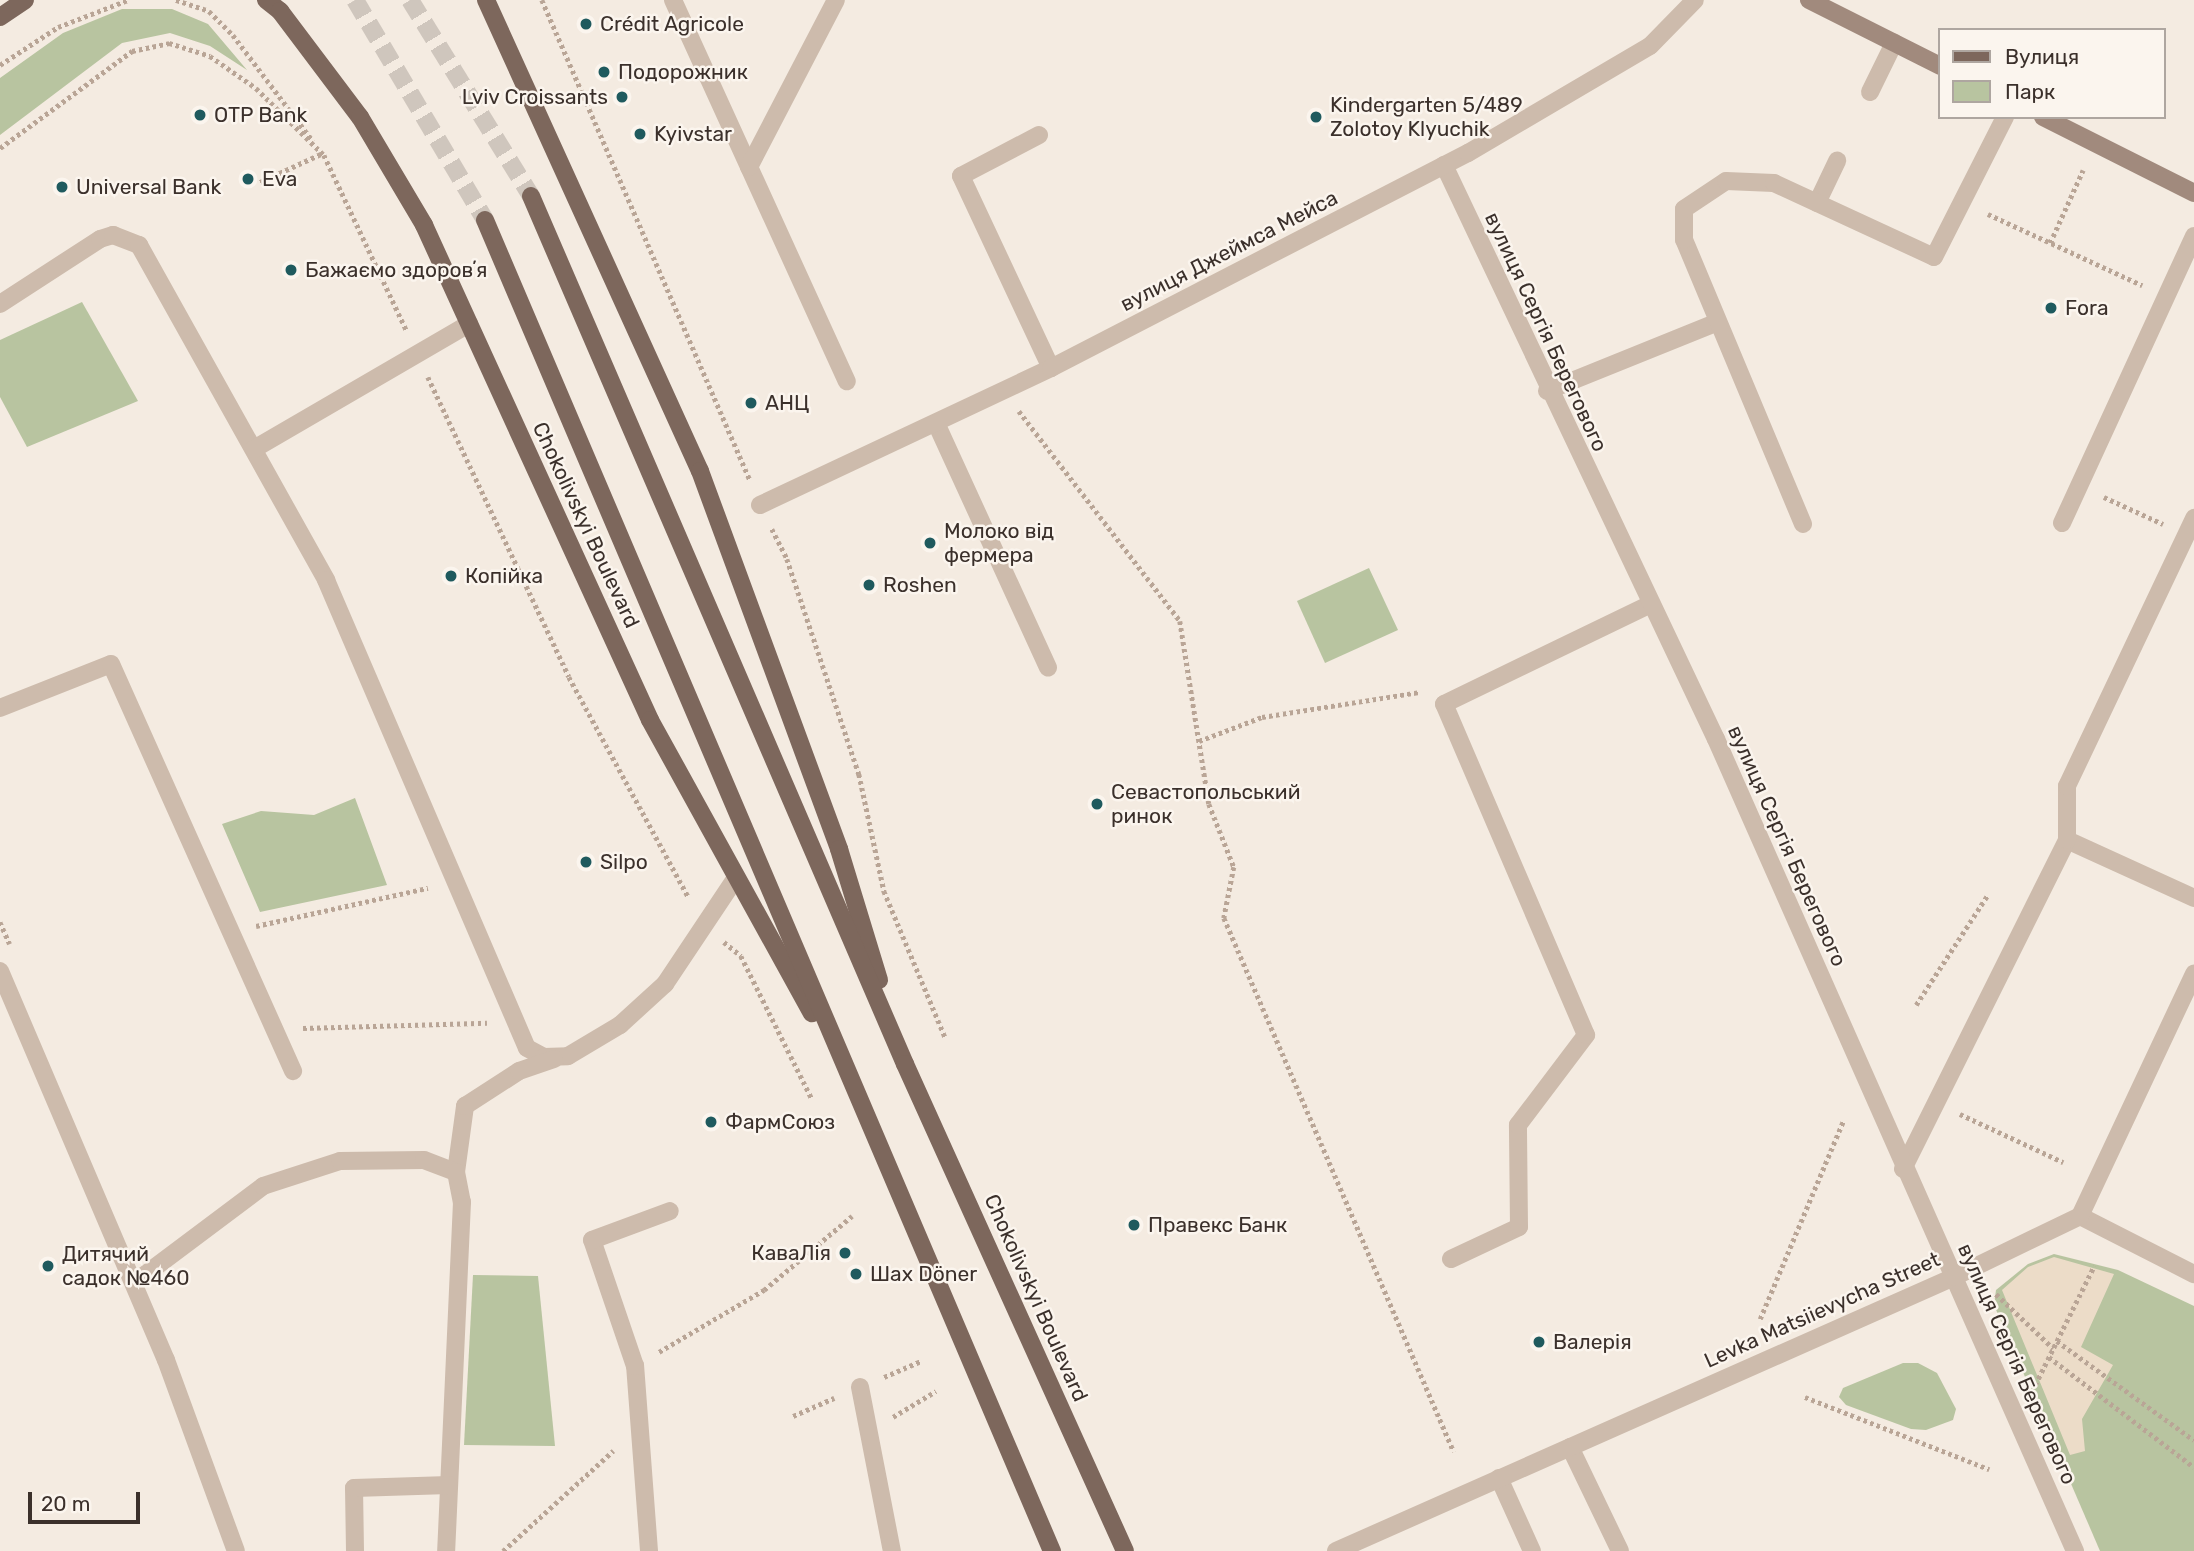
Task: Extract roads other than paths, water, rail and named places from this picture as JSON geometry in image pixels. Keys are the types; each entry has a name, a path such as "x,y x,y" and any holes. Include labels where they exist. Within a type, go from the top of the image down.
{"main road":[{"path":"0,17 25,0"},
{"name":"Chokolivskyi Boulevard","path":"266,0 281,12 360,117 424,225 650,720 735,879 851,1080"},
{"name":"Chokolivskyi Boulevard","path":"486,0 700,471 839,849 905,1064"},
{"name":"Chokolivskyi Boulevard","path":"531,195 905,1064 1125,1551"},
{"name":"Chokolivskyi Boulevard","path":"485,220 1052,1551"}],"street":[{"path":"673,0 847,381"},
{"path":"749,167 836,0"},
{"name":"вулиця Джеймса Мейса","path":"760,505 1051,368 1444,165 1650,46 1695,0"},
{"path":"1809,0 1938,65"},
{"path":"1870,92 1894,43"},
{"path":"1802,524 1684,240 1684,209 1726,181 1774,183 1934,257 2003,119"},
{"path":"2046,119 2194,193"},
{"path":"1039,135 961,176 1051,368"},
{"path":"1817,203 1838,161"},
{"name":"вулиця Сергія Берегового","path":"1444,165 1547,391 1716,739 1903,1169 1954,1277 2075,1551"},
{"path":"0,304 100,239 113,235 128,238 139,245 326,580 527,1048 556,1058"},
{"path":"2062,523 2194,236"},
{"path":"1547,391 1717,322"},
{"path":"254,449 469,324"},
{"path":"936,423 1048,668"},
{"path":"1903,1169 2067,840 2067,786 2191,530"},
{"path":"1451,1259 1519,1227 1518,1125 1586,1035 1444,705 1651,604"},
{"path":"0,708 111,664 293,1070"},
{"path":"2067,840 2194,898"},
{"path":"446,1551 462,1202 456,1172 465,1107 519,1071 568,1056 620,1025 665,984 735,879"},
{"path":"0,971 203,1451 236,1551"},
{"path":"2194,976 2080,1216 2194,1274"},
{"path":"134,1283 263,1186 340,1161 424,1160 456,1172"},
{"path":"649,1551 635,1366 592,1240 670,1211"},
{"name":"Levka Matsiievycha Street","path":"1336,1551 1954,1277 2080,1216"},
{"path":"860,1387 892,1551"},
{"path":"1570,1447 1620,1551"},
{"path":"1499,1478 1531,1551"},
{"path":"355,1551 354,1488 449,1485"}],"tunnel":[{"path":"355,0 485,220"},
{"path":"410,0 531,196"}],"place":[{"name":"Crédit Agricole","path":"586,24"},
{"name":"Подорожник","path":"604,72"},
{"name":"Lviv Croissants","path":"622,97"},
{"name":"OTP Bank","path":"200,115"},
{"name":"Kindergarten 5/489 Zolotoy Klyuchik","path":"1316,117"},
{"name":"Kyivstar","path":"640,134"},
{"name":"Eva","path":"248,179"},
{"name":"Universal Bank","path":"62,187"},
{"name":"Бажаємо здоровʼя","path":"291,270"},
{"name":"Fora","path":"2051,308"},
{"name":"АНЦ","path":"751,403"},
{"name":"Молоко від фермера","path":"930,543"},
{"name":"Копійка","path":"451,576"},
{"name":"Roshen","path":"869,585"},
{"name":"Севастопольський ринок","path":"1097,804"},
{"name":"Silpo","path":"586,862"},
{"name":"ФармСоюз","path":"711,1122"},
{"name":"Правекс Банк","path":"1134,1225"},
{"name":"КаваЛія","path":"845,1253"},
{"name":"Дитячий садок №460","path":"48,1266"},
{"name":"Шах Döner","path":"856,1274"},
{"name":"Валерія","path":"1539,1342"}]}
